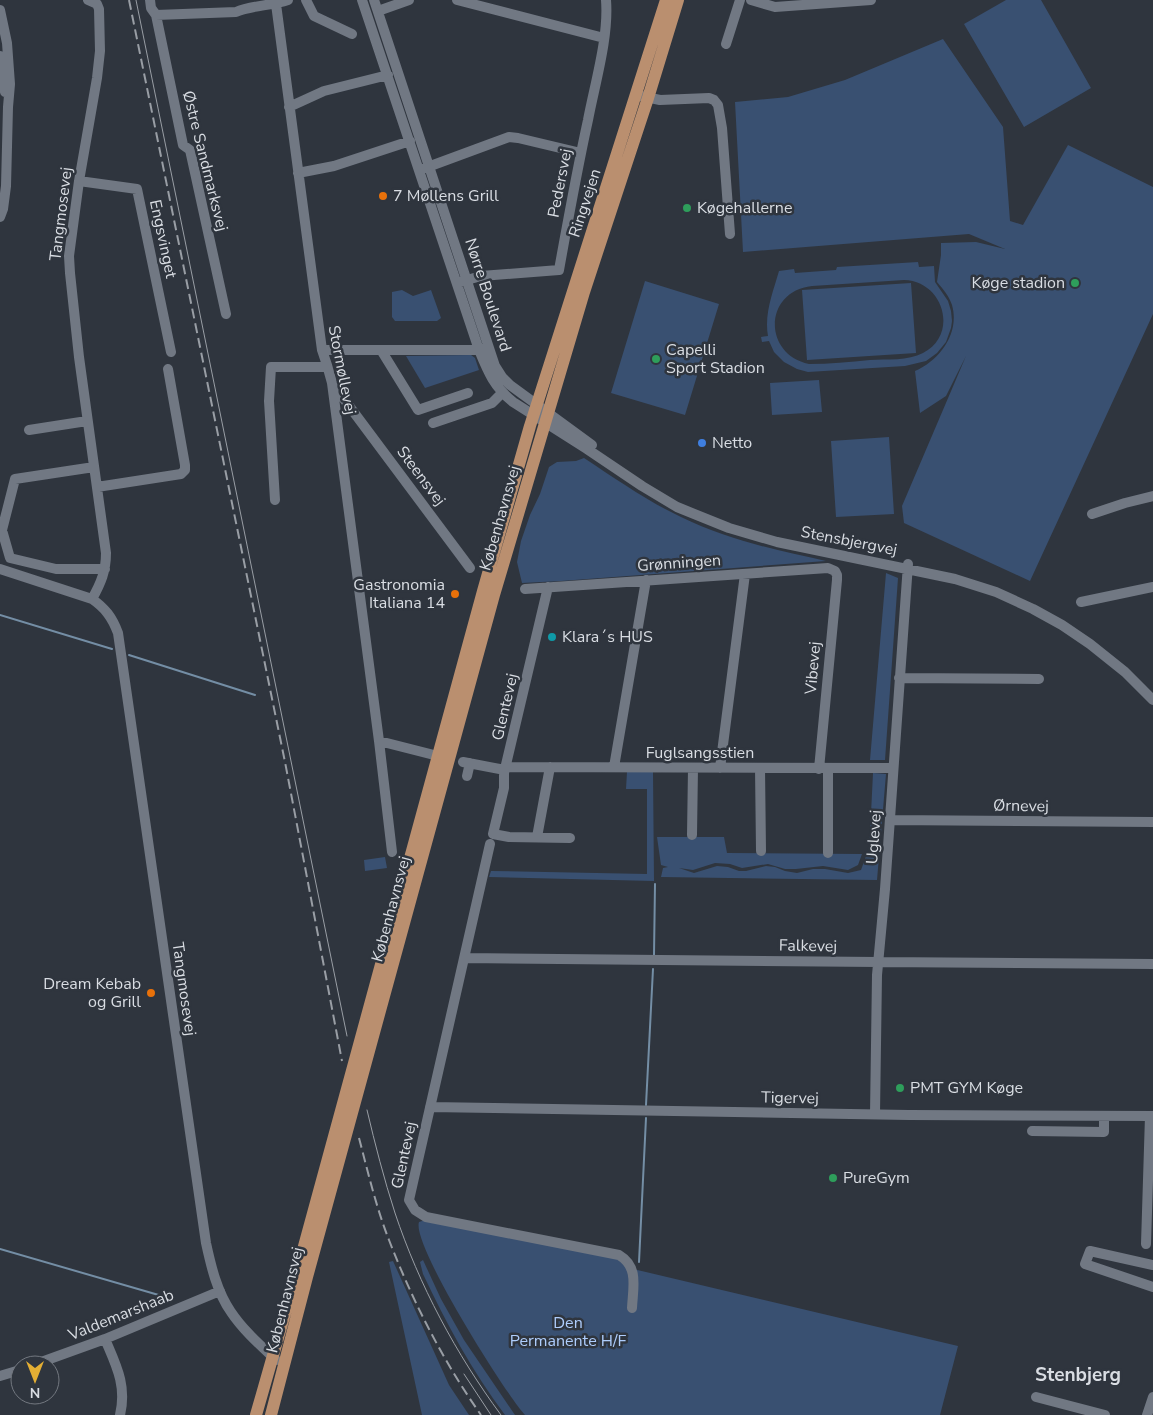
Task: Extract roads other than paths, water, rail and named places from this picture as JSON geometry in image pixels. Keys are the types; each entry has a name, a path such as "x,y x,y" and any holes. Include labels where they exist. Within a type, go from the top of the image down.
{"main road":[{"name":"Ringvejen","path":"547,418 642,96 666,0"},
{"name":"Ringvejen","path":"535,410 642,96 678,0"},
{"name":"Københavnsvej","path":"256,1415 535,410"},
{"name":"Københavnsvej","path":"271,1415 489,613 547,418"}],"street":[{"name":"Tangmosevej","path":"88,0 97,4 99,9 100,51 69,256 87,421 106,553 105,570 92,599"},
{"name":"Østre Sandmarksvej","path":"150,0 151,8 156,15 183,145 190,150 226,314"},
{"path":"156,15 236,12 246,8 276,4 288,0"},
{"path":"306,0 314,16 352,34"},
{"name":"Nørre Boulevard","path":"362,0 456,283 484,348 495,366 502,377 535,410"},
{"name":"Nørre Boulevard","path":"374,0 467,280 492,379 502,393 513,402 535,410"},
{"path":"378,11 409,0"},
{"path":"457,0 604,38"},
{"name":"Pedersvej","path":"456,283 481,276 559,270 604,38 607,16 606,0"},
{"path":"726,44 740,0"},
{"path":"751,0 775,7 871,0"},
{"name":"Stormøllevej","path":"276,4 322,350 332,383 392,852"},
{"path":"0,10 7,43 10,84 6,186 0,217"},
{"path":"0,56 3,85 8,107"},
{"path":"289,107 324,91 388,75"},
{"path":"642,96 671,100 710,98 718,105 722,128 730,234"},
{"path":"419,170 509,137 581,153"},
{"path":"298,173 334,166 410,141"},
{"name":"Engsvinget","path":"79,180 138,189 171,352"},
{"path":"322,350 484,348"},
{"path":"381,350 418,410 468,393"},
{"path":"276,500 270,401 271,367 318,367 327,365"},
{"path":"97,487 181,474 183,472 185,464 168,369"},
{"name":"Steensvej","path":"332,383 470,568"},
{"path":"433,424 492,403 502,393"},
{"path":"335,410 348,403"},
{"name":"Stensbjergvej","path":"535,410 645,482 680,501 732,522 778,536 908,565 965,575 999,586 1036,603 1094,639 1129,667 1153,690"},
{"path":"29,430 87,421"},
{"path":"94,467 15,478 2,530 10,558 56,569 105,570"},
{"path":"1092,514 1153,496"},
{"name":"Stensbjergvej","path":"908,565 996,592 1062,625 1090,644 1125,672 1153,700"},
{"name":"Uglevej","path":"875,1114 877,975 908,565"},
{"name":"Grønningen","path":"525,589 828,568 835,571"},
{"name":"Tangmosevej","path":"0,570 92,599 103,606 114,622 118,633 206,1243 220,1291 230,1311 250,1334 284,1367"},
{"name":"Vibevej","path":"828,853 824,769 837,580 835,571"},
{"path":"720,768 745,574"},
{"path":"614,767 646,580"},
{"name":"Glentevej","path":"548,587 506,769 504,788 409,1200 415,1210 426,1217 619,1255 628,1262 633,1271 632,1308"},
{"path":"1081,602 1153,587"},
{"path":"899,678 1039,679"},
{"path":"379,741 438,756"},
{"name":"Fuglsangsstien","path":"467,776 466,763 506,769 550,767 893,768"},
{"path":"536,837 550,767"},
{"path":"692,835 693,768"},
{"path":"760,768 761,851"},
{"name":"Ørnevej","path":"890,820 1153,822"},
{"path":"492,839 570,838"},
{"name":"Falkevej","path":"464,958 1153,964"},
{"name":"Tigervej","path":"430,1107 1152,1116 1146,1244"},
{"path":"1032,1131 1104,1132 1104,1116"},
{"path":"1153,1265 1090,1251 1085,1264 1153,1287"},
{"name":"Valdemarshaab","path":"60,1355 220,1291"},
{"path":"105,1338 122,1386 123,1403 120,1415"},
{"path":"1036,1397 1105,1415"},
{"path":"1147,1415 1153,1397"}],"waterway":[{"path":"0,615 112,649"},
{"path":"129,655 255,695"},
{"path":"654,955 655,884"},
{"path":"646,1105 653,969"},
{"path":"639,1262 646,1118"},
{"path":"0,1249 169,1298"}],"tram line":[{"path":"136,0 347,1036"},
{"path":"367,1110 391,1200 415,1266 454,1343 501,1415"},
{"path":"464,1374 491,1415"}],"railway":[{"path":"129,0 285,762 342,1061"},
{"path":"359,1138 380,1215 408,1286 454,1374 481,1415"}],"place":[{"name":"7 Møllens Grill","path":"383,196"},
{"name":"Køgehallerne","path":"687,208"},
{"name":"Køge stadion","path":"1075,283"},
{"name":"Capelli Sport Stadion","path":"656,359"},
{"name":"Netto","path":"702,443"},
{"name":"Gastronomia Italiana 14","path":"455,594"},
{"name":"Klara´s HUS","path":"552,637"},
{"name":"Dream Kebab og Grill","path":"151,993"},
{"name":"PMT GYM Køge","path":"900,1088"},
{"name":"PureGym","path":"833,1178"}],"district":[{"name":"Stenbjerg","path":"1078,1375"}],"park label":[{"name":"Den Permanente H/F","path":"568,1332"}]}
